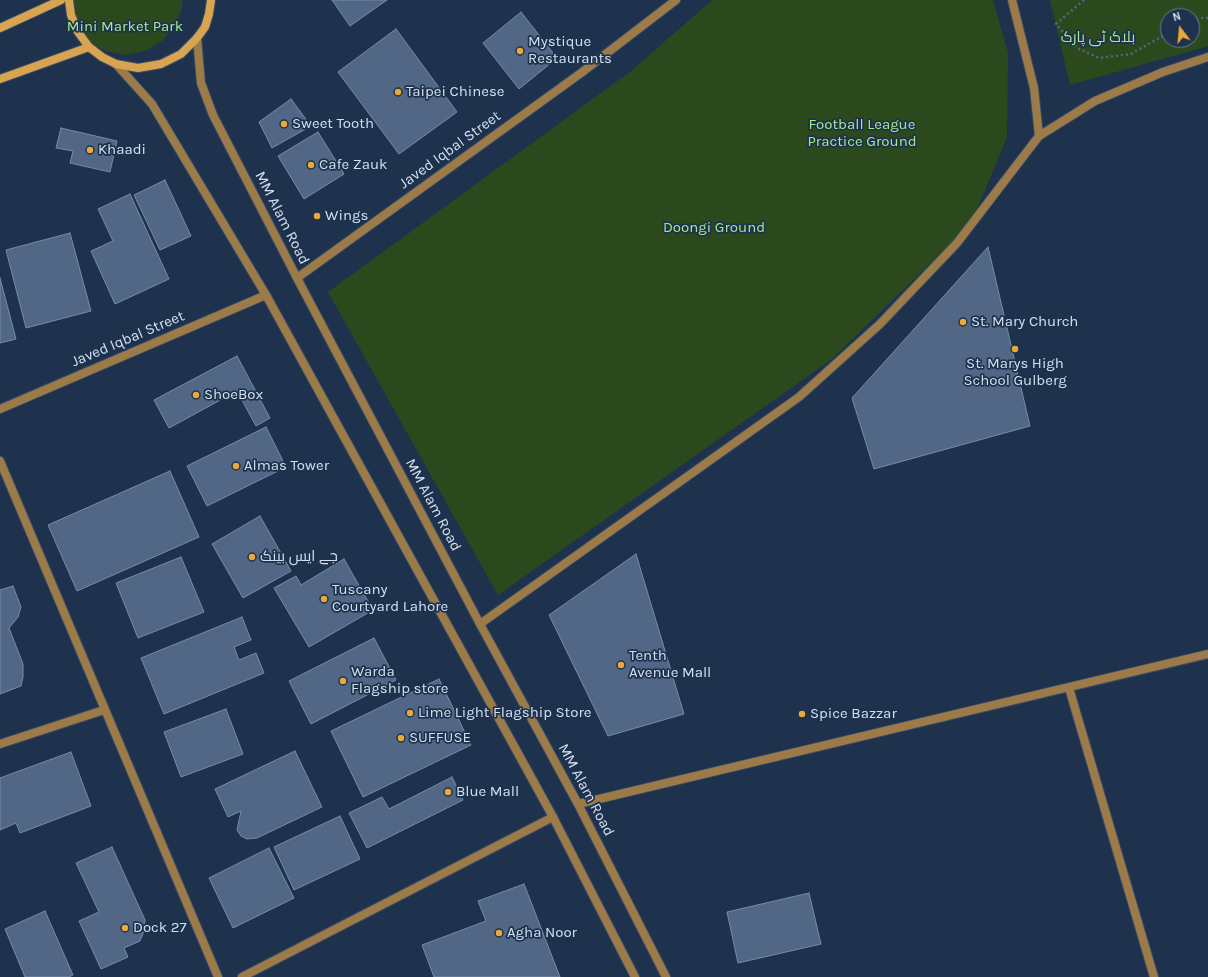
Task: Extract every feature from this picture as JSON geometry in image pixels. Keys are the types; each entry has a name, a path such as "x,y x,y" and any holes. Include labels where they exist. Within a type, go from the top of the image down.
{"main road":[{"path":"0,28 61,0"},
{"path":"69,0 71,15 78,32 89,47 102,57 116,64 138,68 161,64 181,54 198,38 205,27 211,0"},
{"path":"0,79 89,47"}],"street":[{"name":"Javed Iqbal Street","path":"297,278 581,73 676,0"},
{"path":"1012,0 1034,88 1039,136"},
{"name":"MM Alam Road","path":"198,38 201,83 213,115 297,278 480,624 578,804 666,977"},
{"path":"480,624 799,397 880,324 957,243 1039,136 1095,101 1163,72 1208,57"},
{"path":"116,64 152,104 266,295 553,817 635,977"},
{"name":"Javed Iqbal Street","path":"0,410 266,295"},
{"path":"0,461 218,977"},
{"path":"578,804 1208,654"},
{"path":"1069,688 1154,977"},
{"path":"0,744 104,710"},
{"path":"242,977 553,817"}],"path":[{"path":"1084,0 1056,24 1077,48 1099,58 1131,54 1160,38"}],"green space":[{"name":"Mini Market Park","path":"68,0 182,0 182,8 175,26 162,41 145,51 125,55 106,51 88,42 76,28"},
{"name":"Doongi Ground","path":"712,0 993,0 1008,53 1007,137 971,224 832,359 498,595 328,292 631,71"},
{"name":"بلاک ٹی پارک","path":"1050,0 1208,0 1208,46 1070,85"}],"building":[{"path":"332,0 387,0 350,26"},
{"path":"521,12 557,58 519,89 483,43"},
{"name":"Taipei Chinese","path":"396,29 457,112 399,154 338,72"},
{"name":"Sweet Tooth","path":"291,99 311,126 272,148 259,122"},
{"name":"Khaadi","path":"61,128 117,141 110,172 70,163 73,151 56,148"},
{"name":"Cafe Zauk","path":"318,132 344,174 304,199 278,156"},
{"path":"165,180 191,236 160,250 134,195"},
{"path":"130,194 169,279 115,304 91,251 113,241 98,209"},
{"path":"70,233 91,311 26,328 6,250"},
{"name":"St. Mary Church","path":"988,247 1030,426 874,469 852,398"},
{"path":"0,278 16,339 0,343"},
{"name":"ShoeBox","path":"237,356 270,418 256,426 237,391 169,428 154,400"},
{"name":"Almas Tower","path":"266,427 286,467 207,506 187,466"},
{"path":"170,471 199,537 77,591 48,525"},
{"name":"جے ایس بینک","path":"260,516 291,571 243,598 212,544"},
{"name":"Tenth Avenue Mall","path":"636,554 684,714 608,736 549,615"},
{"path":"181,557 204,612 138,638 116,583"},
{"name":"Tuscany Courtyard Lahore","path":"344,559 373,610 309,647 274,588 296,576 301,585"},
{"path":"13,586 21,607 18,617 9,628 23,664 23,677 21,686 0,694 0,590"},
{"path":"242,617 251,640 234,647 239,660 256,653 264,673 164,714 141,658"},
{"name":"Warda Flagship store","path":"374,638 396,680 311,724 289,681"},
{"name":"SUFFUSE","path":"439,679 471,745 363,797 331,731"},
{"path":"226,709 243,754 181,777 164,732"},
{"path":"295,751 322,807 257,838 247,839 241,836 237,830 241,811 228,817 215,789"},
{"path":"71,752 91,806 20,833 16,823 0,830 0,778"},
{"path":"452,777 463,800 367,848 349,813 382,797 389,809"},
{"path":"340,816 360,859 294,890 274,847"},
{"path":"112,847 145,920 144,931 140,941 124,948 128,957 101,969 79,921 99,912 76,863"},
{"path":"269,848 294,898 233,928 209,878"},
{"name":"Agha Noor","path":"524,884 560,977 434,977 422,945 486,921 478,901"},
{"path":"809,893 821,944 738,963 727,912"},
{"path":"45,911 73,975 69,977 25,977 5,929"}],"place":[{"name":"Mystique Restaurants","path":"520,51"},
{"name":"Taipei Chinese","path":"398,92"},
{"name":"Sweet Tooth","path":"284,124"},
{"name":"Khaadi","path":"90,150"},
{"name":"Cafe Zauk","path":"311,165"},
{"name":"Wings","path":"317,216"},
{"name":"St. Mary Church","path":"963,322"},
{"name":"St. Marys High School Gulberg","path":"1015,349"},
{"name":"ShoeBox","path":"196,395"},
{"name":"Almas Tower","path":"236,466"},
{"name":"جے ایس بینک","path":"252,557"},
{"name":"Tuscany Courtyard Lahore","path":"324,599"},
{"name":"Tenth Avenue Mall","path":"621,665"},
{"name":"Warda Flagship store","path":"343,681"},
{"name":"Lime Light Flagship Store","path":"410,713"},
{"name":"Spice Bazzar","path":"802,714"},
{"name":"SUFFUSE","path":"401,738"},
{"name":"Blue Mall","path":"448,792"},
{"name":"Dock 27","path":"125,928"},
{"name":"Agha Noor","path":"499,933"}],"park label":[{"name":"Football League Practice Ground","path":"862,134"}]}
